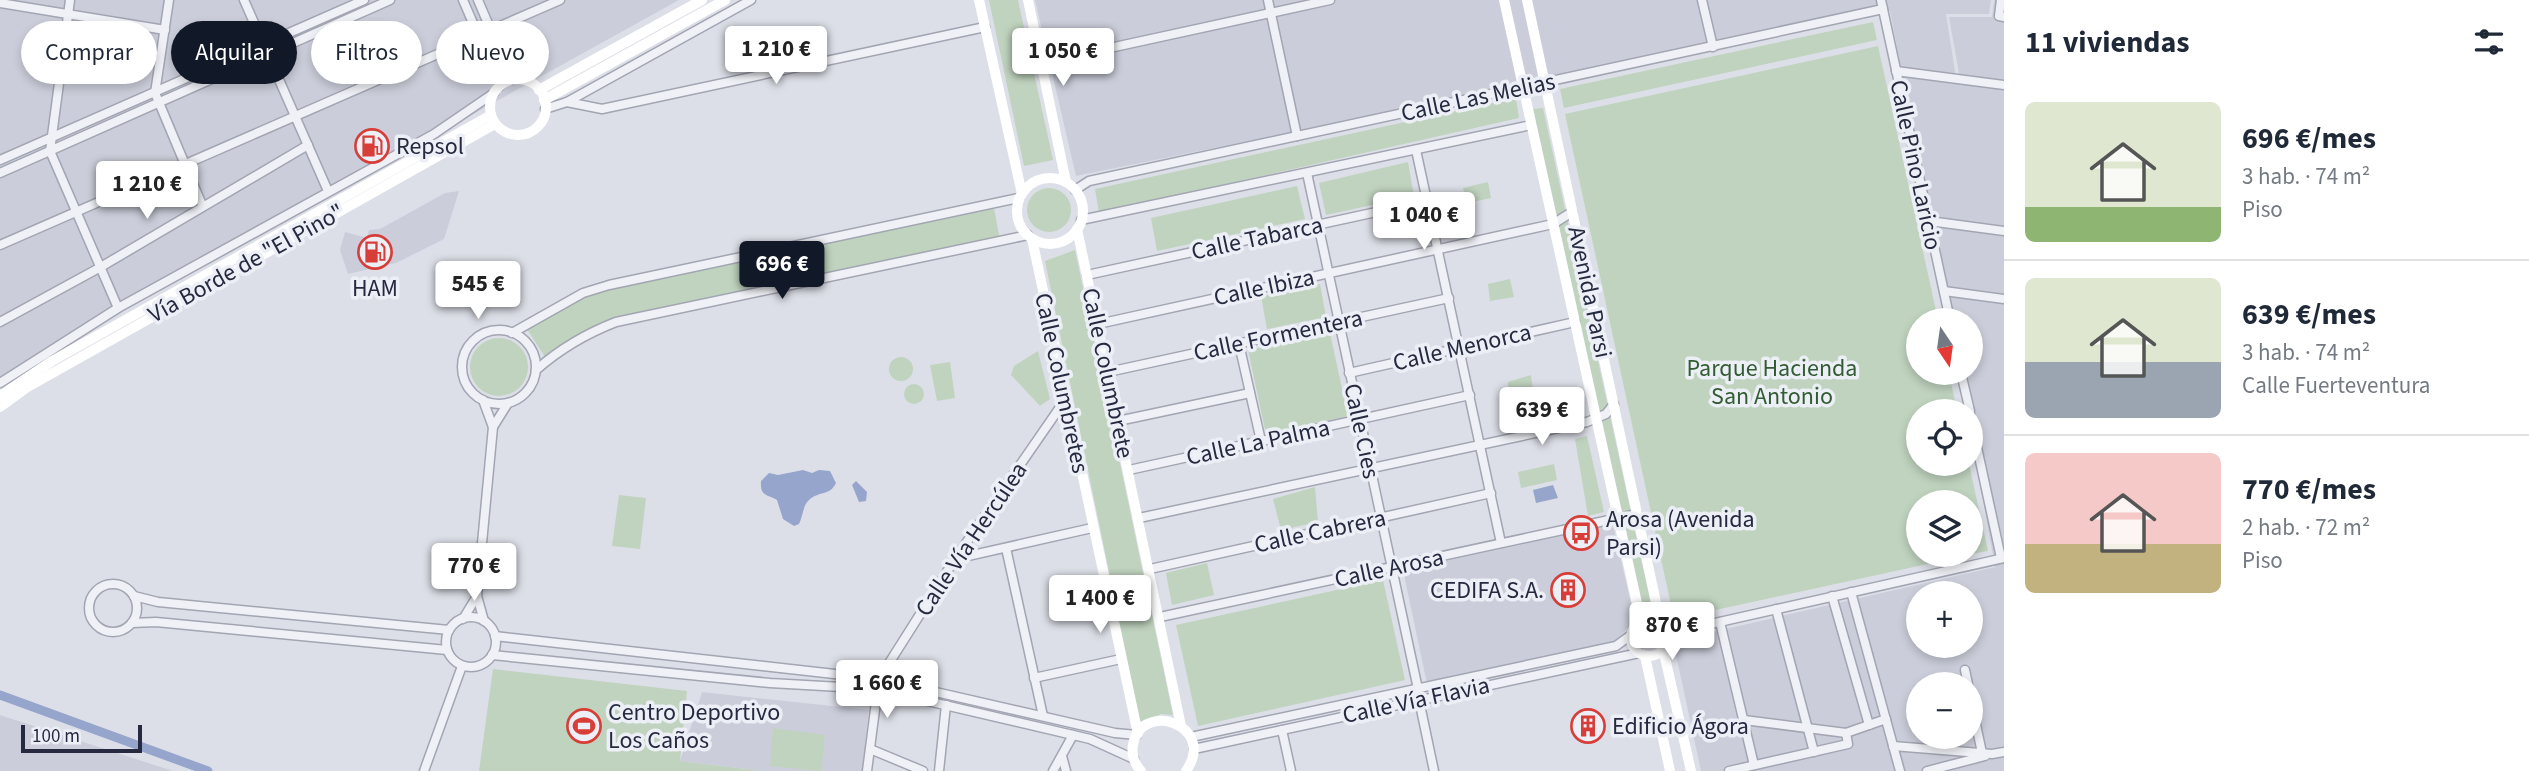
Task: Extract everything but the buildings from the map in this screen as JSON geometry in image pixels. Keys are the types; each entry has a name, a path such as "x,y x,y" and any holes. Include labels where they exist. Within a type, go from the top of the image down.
{"street":[{"path":"70,0 50,151 118,308"},
{"path":"169,0 155,93 202,205"},
{"path":"244,0 253,21"},
{"path":"297,29 364,0"},
{"path":"297,42 390,0"},
{"path":"463,0 472,21"},
{"path":"478,0 487,21"},
{"path":"512,21 560,0"},
{"path":"495,84 493,120 506,132 522,135 538,126 543,99 702,0"},
{"path":"543,99 725,0"},
{"path":"566,102 751,0"},
{"path":"979,0 1020,196 1017,218 1030,237 1041,243 1061,241 1079,224 1083,209 1071,186 1028,0"},
{"path":"1268,0 1297,136"},
{"path":"1041,63 1331,0"},
{"name":"Avenida Parsi","path":"1504,0 1641,622"},
{"name":"Avenida Parsi","path":"1527,0 1664,630"},
{"path":"1702,0 1713,47"},
{"path":"2001,0 2001,16"},
{"path":"0,3 164,30"},
{"name":"Calle Las Melias","path":"1071,186 1713,47 1882,4"},
{"name":"Calle Pino Laricio","path":"1882,4 1948,308"},
{"path":"530,84 543,99 602,109 985,27"},
{"path":"0,245 436,55"},
{"path":"1896,71 2004,85"},
{"path":"0,160 175,84"},
{"path":"0,173 201,84"},
{"path":"281,84 328,191"},
{"path":"0,383 118,308 434,134 505,84"},
{"name":"Vía Borde de \"El Pino\"","path":"0,396 52,361 493,120"},
{"name":"Vía Borde de \"El Pino\"","path":"0,407 26,388 493,120"},
{"name":"Calle Las Melias","path":"1079,224 1531,125"},
{"path":"0,322 99,268 308,145"},
{"path":"1416,150 1501,543"},
{"name":"Calle Cies","path":"1307,173 1418,689"},
{"path":"512,333 583,293 609,285 1020,196 1038,180 1057,179 1071,186"},
{"name":"Calle Tabarca","path":"1087,275 1427,201"},
{"name":"Calle Ibiza","path":"1098,324 1553,224 1572,212"},
{"path":"1928,221 2004,230"},
{"name":"Calle Columbrete","path":"1079,224 1087,275 1181,726"},
{"path":"493,427 508,403 525,394 536,370 561,348 616,322 1030,237"},
{"name":"Calle Columbretes","path":"1030,237 1137,734"},
{"path":"1944,291 2004,299"},
{"name":"Calle Formentera","path":"1108,372 1449,298"},
{"name":"Calle Menorca","path":"1349,373 1575,322"},
{"path":"492,655 495,636 484,621 477,596 493,427 483,400 468,388 463,378 464,355 478,336 501,330 512,333 530,348 536,370"},
{"path":"1239,344 1261,441"},
{"path":"1118,421 1250,393"},
{"name":"Calle La Palma","path":"1129,470 1470,395"},
{"path":"483,400 508,403"},
{"name":"Calle Vía Hercúlea","path":"878,679 955,559 1065,400"},
{"path":"1139,518 1596,420 1614,404"},
{"path":"1663,649 1655,655 1642,654 1632,646 1631,635 1641,622 1652,621 1664,630 1720,622 2003,558 1983,470"},
{"name":"Calle Cabrera","path":"1150,569 1491,494"},
{"name":"Calle Arosa","path":"1160,617 1637,514"},
{"path":"955,559 1092,528"},
{"path":"1006,548 1043,716"},
{"path":"477,596 463,619 449,630 158,603 134,596 122,586 106,585 93,595 90,602 91,618 102,630 118,632 132,623 156,622 447,650 462,666 476,667 492,655 770,683 876,689 1090,738 1138,768"},
{"path":"1851,592 1900,771"},
{"path":"132,623 136,615 134,596"},
{"path":"1832,596 1869,725"},
{"path":"1776,609 1814,752"},
{"path":"463,619 484,621"},
{"path":"1720,622 1754,765"},
{"path":"447,650 449,630"},
{"path":"1664,630 1663,649 1691,771"},
{"name":"Calle Vía Flavia","path":"1193,746 1418,689 1616,646 1631,635"},
{"path":"495,636 878,679 1137,734 1152,722 1162,720 1181,726 1193,746 1198,771"},
{"path":"1642,654 1670,771"},
{"name":"Calle Vía Flavia","path":"1193,746 1282,730 1642,654"},
{"path":"1034,678 1121,659"},
{"path":"424,771 462,666"},
{"path":"867,771 878,679"},
{"path":"1419,700 1434,771"},
{"path":"939,771 946,705"},
{"path":"1744,720 1846,733 1886,719"},
{"path":"1282,730 1292,771"},
{"path":"1729,771 1848,744 1846,733"},
{"path":"1137,734 1138,768"},
{"path":"1053,771 1073,735"},
{"path":"1186,771 1193,746"},
{"path":"1894,746 1992,754"},
{"path":"870,748 923,771"},
{"path":"1981,749 1982,753"},
{"path":"1927,771 2004,752"},
{"path":"1062,756 1066,771"},
{"path":"894,771 895,759"}],"shaded area":[{"path":"0,0 679,0 549,72 549,21 436,21 436,84 527,84 17,367 0,380"},
{"path":"1035,0 1991,0 1989,14 1946,14 1956,78 1960,79 1949,17 1992,17 1994,0 2004,0 2004,771 1701,771 1673,641 1906,587 1906,658 1983,658 1983,581 1934,581 1995,567 1979,476 1983,476 1983,399 1967,399 1962,385 1983,385 1983,308 1947,308 1890,11 1076,176"},
{"name":"Repsol","path":"459,191 444,239 396,263 348,274 340,250 345,232 367,238 369,230 380,229 445,193"},
{"path":"1613,525 1635,621 1612,644 1427,684 1403,570"},
{"path":"702,692 869,710 862,771 763,771 680,761"},
{"path":"0,715 173,771 0,771"}],"green space":[{"path":"989,0 1018,0 1053,160 1024,166"},
{"path":"1873,22 1877,40 1564,108 1560,89"},
{"name":"Parque Hacienda San Antonio","path":"1878,46 1935,308 1906,308 1906,385 1952,385 1954,399 1906,399 1906,476 1972,476 1975,490 1906,490 1906,567 1914,567 1674,619 1565,114"},
{"path":"1516,98 1519,118 1099,213 1095,189"},
{"path":"1543,108 1652,609 1644,611 1533,109"},
{"path":"1408,162 1414,196 1326,215 1319,183"},
{"path":"1488,182 1491,198 1467,203 1463,188"},
{"path":"1297,186 1305,219 1157,251 1151,218"},
{"path":"1049,188 1058,189 1065,194 1070,201 1070,219 1065,226 1058,231 1049,232 1040,231 1033,226 1028,219 1027,210 1028,201 1033,194 1040,189"},
{"path":"993,203 1000,240 616,322 547,360 525,326 583,293"},
{"path":"1075,250 1173,715 1161,714 1140,722 1045,261"},
{"path":"1510,279 1514,297 1490,301 1488,284"},
{"path":"1320,284 1326,317 1267,329 1261,296"},
{"path":"1330,333 1348,416 1266,434 1248,350"},
{"path":"499,338 520,346 528,367 520,388 499,396 478,388 470,367 478,346"},
{"path":"1038,351 1050,399 1040,406 1011,375 1014,366"},
{"path":"901,357 912,364 913,369 906,380 901,381 890,374 889,369 896,358"},
{"path":"950,362 955,398 937,401 930,365"},
{"path":"1531,375 1533,392 1508,396 1508,382"},
{"path":"914,384 921,387 924,394 921,401 914,404 907,401 904,394 907,387"},
{"path":"1587,436 1604,512 1588,516 1575,439"},
{"path":"1554,464 1557,480 1521,488 1518,472"},
{"path":"1315,487 1318,522 1281,530 1273,499"},
{"path":"619,495 646,498 640,549 612,546"},
{"name":"Parque Hacienda San Antonio","path":"1983,528 1988,551 1983,552"},
{"path":"1207,563 1214,595 1172,605 1166,573"},
{"path":"1383,580 1405,680 1198,726 1176,625"},
{"name":"Centro Deportivo Los Caños","path":"493,669 687,691 680,761 763,771 479,771"},
{"path":"773,728 825,735 821,771 770,766"}],"water":[{"path":"803,470 812,473 819,470 830,471 836,483 831,490 809,500 799,524 794,526 783,519 777,500 763,492 761,481 769,473 778,475"},
{"path":"856,481 867,492 866,501 859,502 852,485"},
{"path":"1553,485 1558,498 1536,503 1533,490"}],"waterway":[{"path":"0,695 208,771"}],"place":[{"name":"Repsol","path":"372,146"},
{"name":"HAM","path":"375,252"},
{"name":"Arosa (Avenida Parsi)","path":"1581,533"},
{"name":"CEDIFA S.A.","path":"1568,590"},
{"name":"Centro Deportivo Los Caños","path":"584,726"},
{"name":"Edificio Ágora","path":"1588,726"}]}
